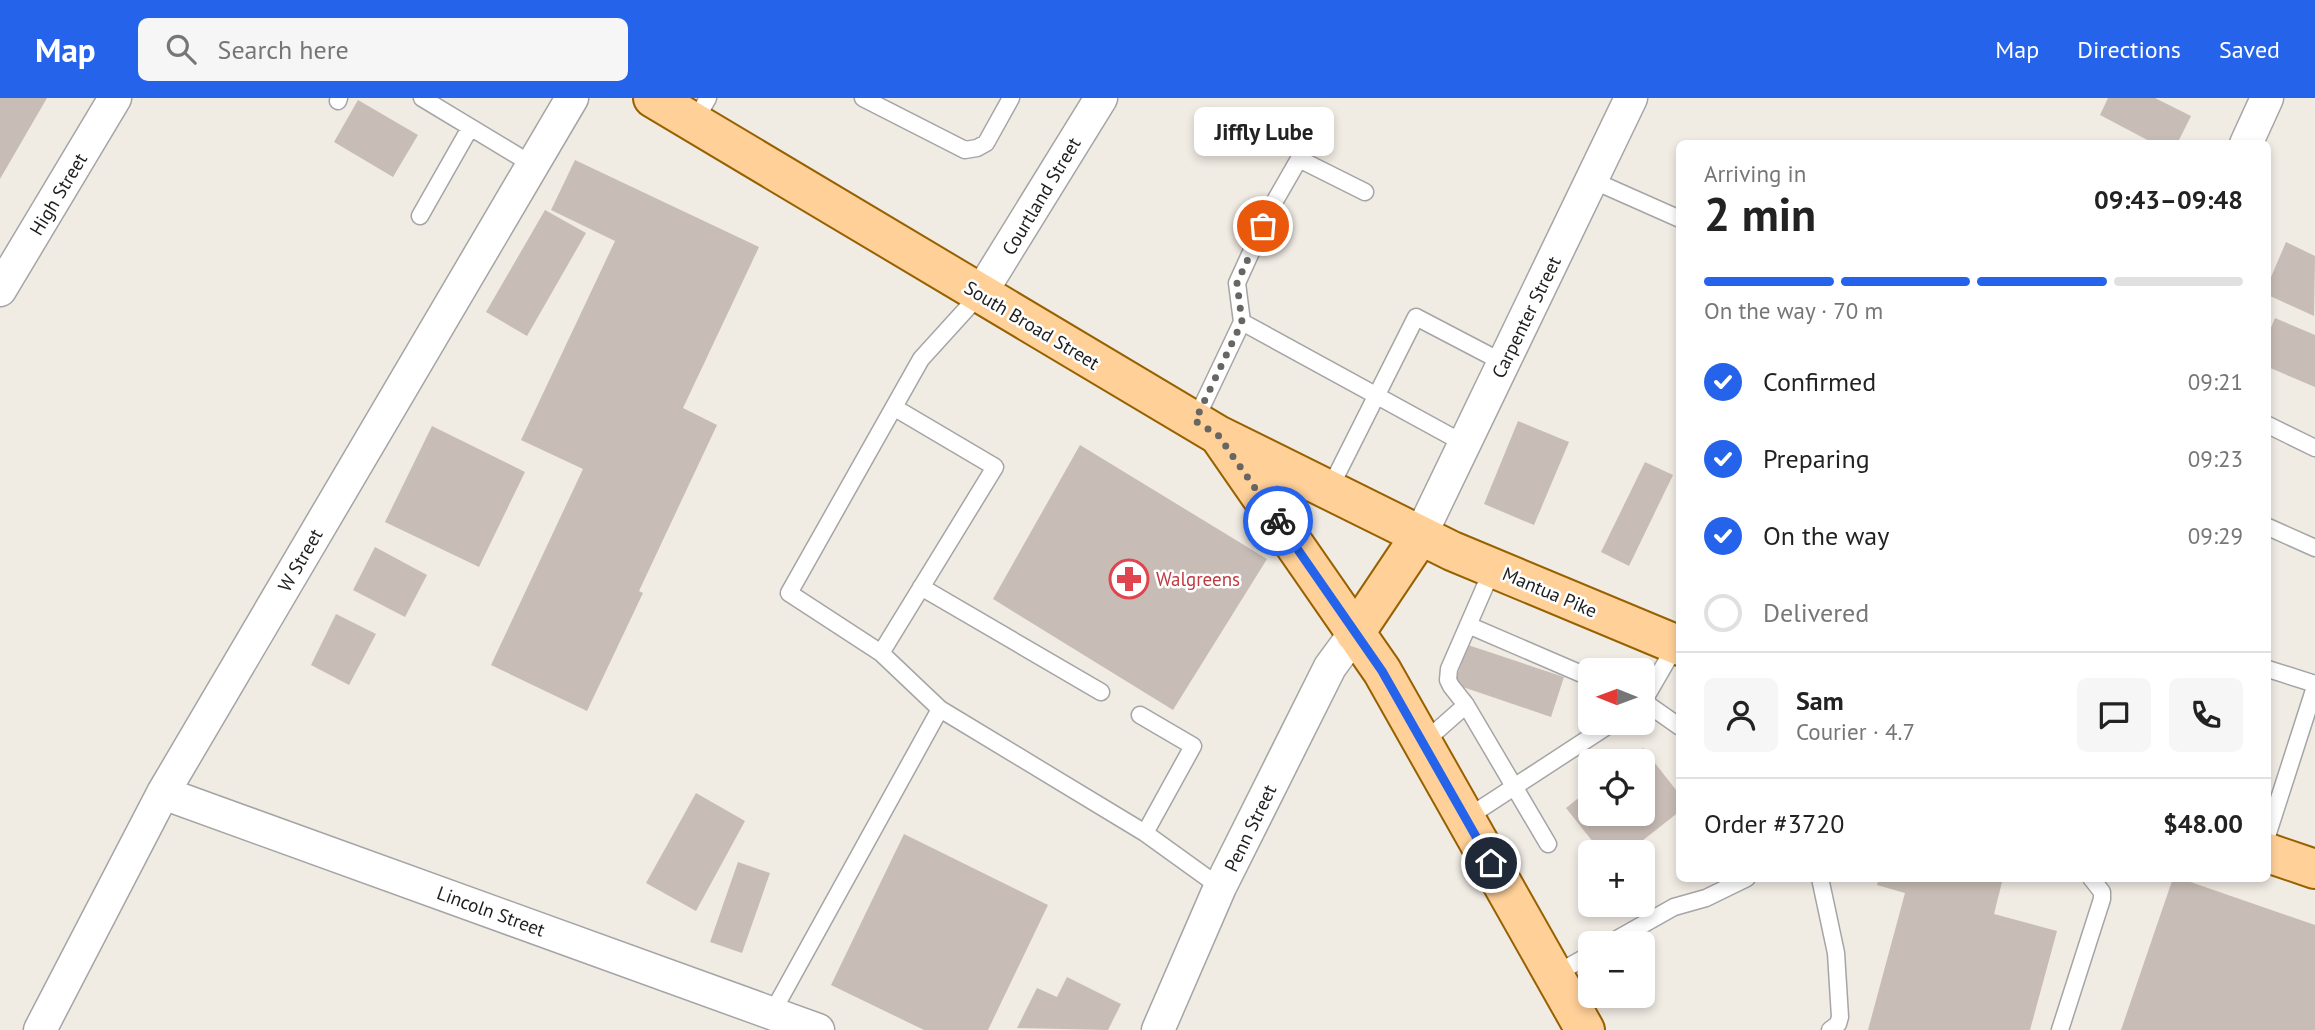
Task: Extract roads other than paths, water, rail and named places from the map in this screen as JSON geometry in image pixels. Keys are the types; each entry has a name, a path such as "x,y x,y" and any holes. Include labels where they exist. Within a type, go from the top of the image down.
{"main road":[{"name":"South Broad Street","path":"653,98 701,110 981,294 1206,428 1420,536"},
{"path":"1206,428 1382,671 1585,1030"},
{"path":"1355,633 1420,536"},
{"name":"Mantua Pike","path":"1420,536 1676,645"},
{"path":"2271,854 2315,869"}],"street":[{"name":"High Street","path":"0,290 115,98"},
{"name":"W Street","path":"40,1030 163,793 572,98"},
{"name":"Courtland Street","path":"981,294 1101,98"},
{"name":"Carpenter Street","path":"1420,536 1631,98"},
{"path":"2248,140 2267,98"},
{"name":"Penn Street","path":"1158,1030 1220,887 1330,667 1355,633"},
{"name":"Lincoln Street","path":"163,793 818,1030"}],"lane":[{"path":"422,98 533,164"},
{"path":"863,98 965,150 977,149 986,143 1012,98"},
{"path":"420,216 470,128"},
{"path":"1206,428 1242,322 1237,283 1272,206 1299,159 1365,192"},
{"path":"1592,180 1676,217"},
{"path":"981,294 921,359 789,593 881,653 940,709 1145,833 1220,887"},
{"path":"1329,490 1416,317 1504,363"},
{"path":"1242,322 1465,444"},
{"path":"881,653 995,467 895,408"},
{"path":"2271,426 2315,448"},
{"path":"2271,528 2315,548"},
{"path":"1493,568 1449,669 1448,680 1466,705 1548,844"},
{"path":"921,587 1101,692"},
{"path":"1468,625 1578,672"},
{"path":"1656,681 1676,649"},
{"path":"2271,670 2315,686 2271,824"},
{"path":"1422,743 1466,705"},
{"path":"772,1013 940,709"},
{"path":"1656,710 1676,724"},
{"path":"1140,715 1193,746 1145,833"},
{"path":"1465,819 1594,735"},
{"path":"1631,931 1674,907 1706,898 1739,882"},
{"path":"1821,882 1836,953 1840,1017 1838,1024 1830,1030"},
{"path":"2060,1030 2102,899 2102,892 2094,882"},
{"path":"1554,975 1578,961"}],"place":[{"name":"Jiffly Lube","path":"1263,226"},
{"name":"Walgreens","path":"1129,579"}]}
